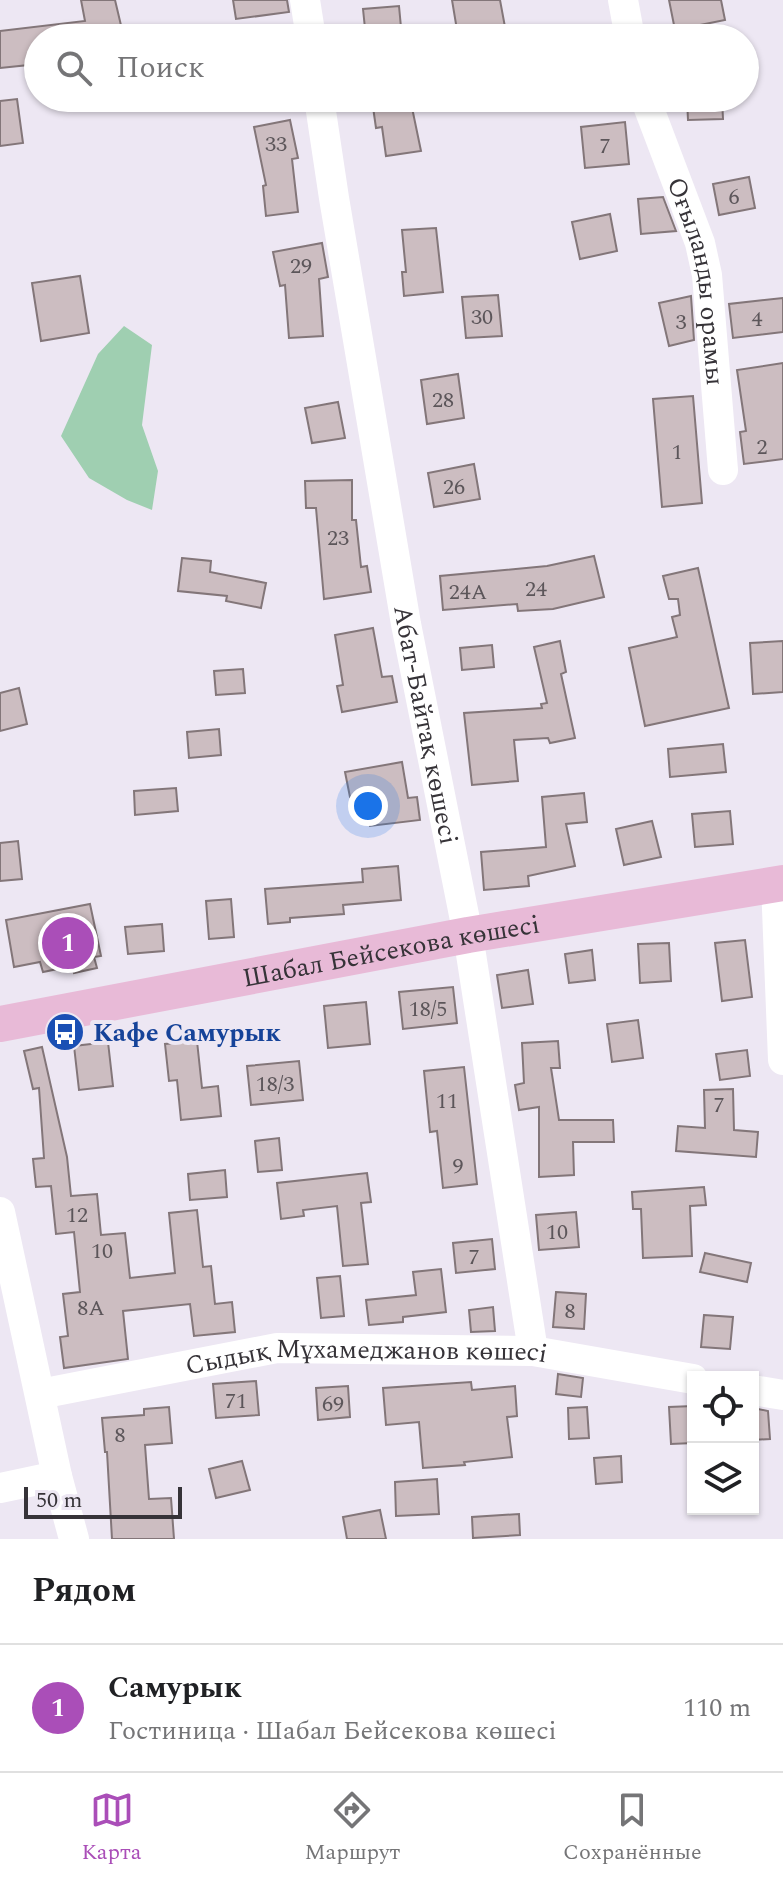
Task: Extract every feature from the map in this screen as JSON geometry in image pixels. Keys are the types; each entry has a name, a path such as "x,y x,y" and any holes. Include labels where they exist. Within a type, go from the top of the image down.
{"main road":[{"name":"Шабал Бейсекова көшесі","path":"0,1024 468,935 779,883"}],"street":[{"path":"305,0 309,24"},
{"path":"623,0 627,24"},
{"name":"Абат-Байтақ көшесі","path":"321,112 406,624 468,935 533,1351"},
{"name":"Оғыланды орамы","path":"650,112 700,243 707,275 723,470"},
{"path":"779,883 783,1060"},
{"path":"0,1212 57,1476 74,1539"},
{"name":"Сыдық Мұхамеджанов көшесі","path":"40,1394 277,1348 533,1351 687,1378"},
{"path":"759,1391 783,1395"},
{"path":"0,1488 57,1476"}],"green space":[{"path":"124,326 152,345 142,425 158,471 152,510 127,500 89,478 61,436 98,354"}],"building":[{"path":"81,0 115,0 121,24 60,24 85,21"},
{"path":"233,0 287,0 289,12 236,19"},
{"path":"452,0 500,0 504,24 456,24"},
{"path":"669,0 721,0 725,20 705,24 674,24"},
{"path":"399,6 401,24 365,24 363,9"},
{"path":"24,28 24,65 0,68 0,31"},
{"path":"17,99 23,143 0,146 0,101"},
{"path":"374,112 413,112 421,151 386,156 382,127 376,128"},
{"path":"688,112 723,112 723,119 688,120"},
{"path":"290,120 298,158 292,159 298,212 266,216 263,186 266,185 254,127"},
{"path":"625,122 629,164 585,168 581,127"},
{"path":"749,177 755,208 719,215 713,184"},
{"path":"663,197 676,231 641,234 638,199"},
{"path":"610,214 617,251 580,259 572,222"},
{"path":"436,228 443,292 404,296 402,272 406,272 402,230"},
{"path":"322,243 328,277 319,279 323,336 289,338 285,285 280,286 273,252"},
{"path":"80,276 89,333 41,341 32,283"},
{"path":"498,295 502,336 466,338 462,297"},
{"path":"691,296 694,340 669,346 659,303"},
{"path":"783,298 783,332 733,338 729,304"},
{"path":"783,363 783,459 744,464 740,432 746,431 737,370"},
{"path":"458,374 464,418 427,424 421,380"},
{"path":"693,396 702,503 662,507 653,399"},
{"path":"338,402 345,438 312,443 305,408"},
{"path":"474,464 480,499 434,507 428,473"},
{"path":"352,480 352,520 356,520 361,567 367,566 371,592 324,599 316,508 306,508 305,481"},
{"path":"594,556 604,597 553,609 518,611 517,604 443,610 440,576 547,566"},
{"path":"182,558 211,561 210,572 266,583 261,608 226,601 227,596 178,591"},
{"path":"698,568 729,708 645,726 629,648 677,637 672,617 680,615 678,599 669,599 663,576"},
{"path":"373,628 382,677 392,676 397,702 342,712 337,686 343,685 335,635"},
{"path":"560,641 566,672 561,674 575,738 550,743 548,738 514,740 518,781 472,785 464,713 542,708 541,704 547,703 534,647"},
{"path":"783,641 783,692 753,694 750,643"},
{"path":"492,645 494,667 462,670 460,648"},
{"path":"243,669 245,693 216,695 214,671"},
{"path":"19,688 27,724 0,731 0,693"},
{"path":"219,729 221,755 189,758 187,732"},
{"path":"723,744 726,772 670,777 668,749"},
{"path":"402,762 408,798 417,797 420,820 370,826 366,794 350,797 345,772"},
{"path":"176,788 178,811 135,815 134,791"},
{"path":"584,793 587,822 566,824 575,866 528,876 529,886 484,890 481,852 546,847 542,797"},
{"path":"730,811 733,844 695,847 692,814"},
{"path":"652,821 661,857 624,865 616,829"},
{"path":"18,841 22,879 0,881 0,843"},
{"path":"398,866 401,900 343,905 344,914 290,918 290,922 268,924 265,889 363,882 362,869"},
{"path":"231,899 234,937 209,939 206,901"},
{"path":"90,904 101,956 94,957 97,968 74,973 72,966 43,972 40,962 14,967 6,920"},
{"path":"162,924 164,951 128,954 125,927"},
{"path":"745,940 752,997 722,1001 715,943"},
{"path":"669,943 671,981 640,983 638,944"},
{"path":"592,950 595,980 569,983 565,954"},
{"path":"528,970 533,1004 502,1008 497,975"},
{"path":"453,987 457,1023 403,1029 399,992"},
{"path":"366,1002 370,1044 328,1048 324,1006"},
{"path":"638,1020 643,1058 612,1062 607,1024"},
{"path":"197,1041 202,1088 218,1086 221,1116 181,1120 177,1080 169,1081 165,1044"},
{"path":"558,1041 560,1068 551,1068 559,1120 613,1120 614,1142 573,1142 574,1175 539,1177 539,1107 519,1110 515,1085 524,1083 522,1043"},
{"path":"108,1042 113,1086 79,1090 74,1046"},
{"path":"42,1047 67,1157 71,1196 97,1194 101,1235 125,1233 130,1278 175,1273 169,1213 197,1210 203,1267 211,1266 215,1304 232,1302 235,1332 194,1336 190,1304 123,1311 128,1359 64,1368 60,1337 68,1336 63,1294 80,1292 74,1232 56,1234 51,1186 36,1187 33,1159 44,1158 39,1088 33,1089 24,1051"},
{"path":"747,1050 750,1076 720,1080 716,1054"},
{"path":"299,1061 303,1100 251,1105 247,1066"},
{"path":"464,1067 477,1184 443,1188 437,1131 430,1132 424,1071"},
{"path":"733,1089 734,1130 758,1132 756,1157 676,1151 678,1126 705,1128 704,1090"},
{"path":"279,1138 282,1170 258,1172 255,1141"},
{"path":"225,1170 227,1197 190,1200 188,1174"},
{"path":"367,1173 371,1202 361,1203 368,1264 343,1266 337,1206 303,1210 304,1216 281,1219 277,1183"},
{"path":"704,1187 706,1205 690,1206 692,1256 643,1258 641,1209 633,1209 632,1192"},
{"path":"576,1212 579,1247 539,1250 536,1215"},
{"path":"492,1239 495,1269 456,1273 453,1243"},
{"path":"705,1253 751,1263 747,1282 700,1272"},
{"path":"441,1269 446,1312 403,1317 403,1322 369,1325 366,1300 416,1295 413,1272"},
{"path":"340,1276 344,1316 321,1318 317,1278"},
{"path":"556,1292 586,1294 584,1329 553,1327"},
{"path":"493,1307 495,1331 471,1332 469,1310"},
{"path":"704,1315 733,1317 730,1349 701,1347"},
{"path":"558,1374 583,1378 581,1397 556,1394"},
{"path":"256,1381 259,1415 216,1418 213,1384"},
{"path":"471,1382 472,1390 515,1386 517,1416 507,1417 512,1457 423,1468 419,1422 386,1425 383,1388"},
{"path":"348,1386 350,1417 318,1420 316,1388"},
{"path":"687,1406 687,1443 671,1444 669,1407"},
{"path":"169,1407 172,1443 145,1445 149,1499 171,1498 174,1539 112,1539 102,1418 144,1415 144,1409"},
{"path":"587,1407 589,1438 569,1439 568,1408"},
{"path":"759,1409 768,1411 770,1439 759,1440"},
{"path":"621,1456 622,1482 596,1484 594,1458"},
{"path":"242,1461 250,1490 216,1498 209,1469"},
{"path":"437,1479 439,1514 396,1516 395,1482"},
{"path":"380,1510 386,1539 347,1539 343,1517"},
{"path":"519,1514 520,1535 473,1538 472,1517"}],"place":[{"name":"Самурык","path":"68,943"},
{"name":"Кафе Самурык","path":"65,1032"}]}
